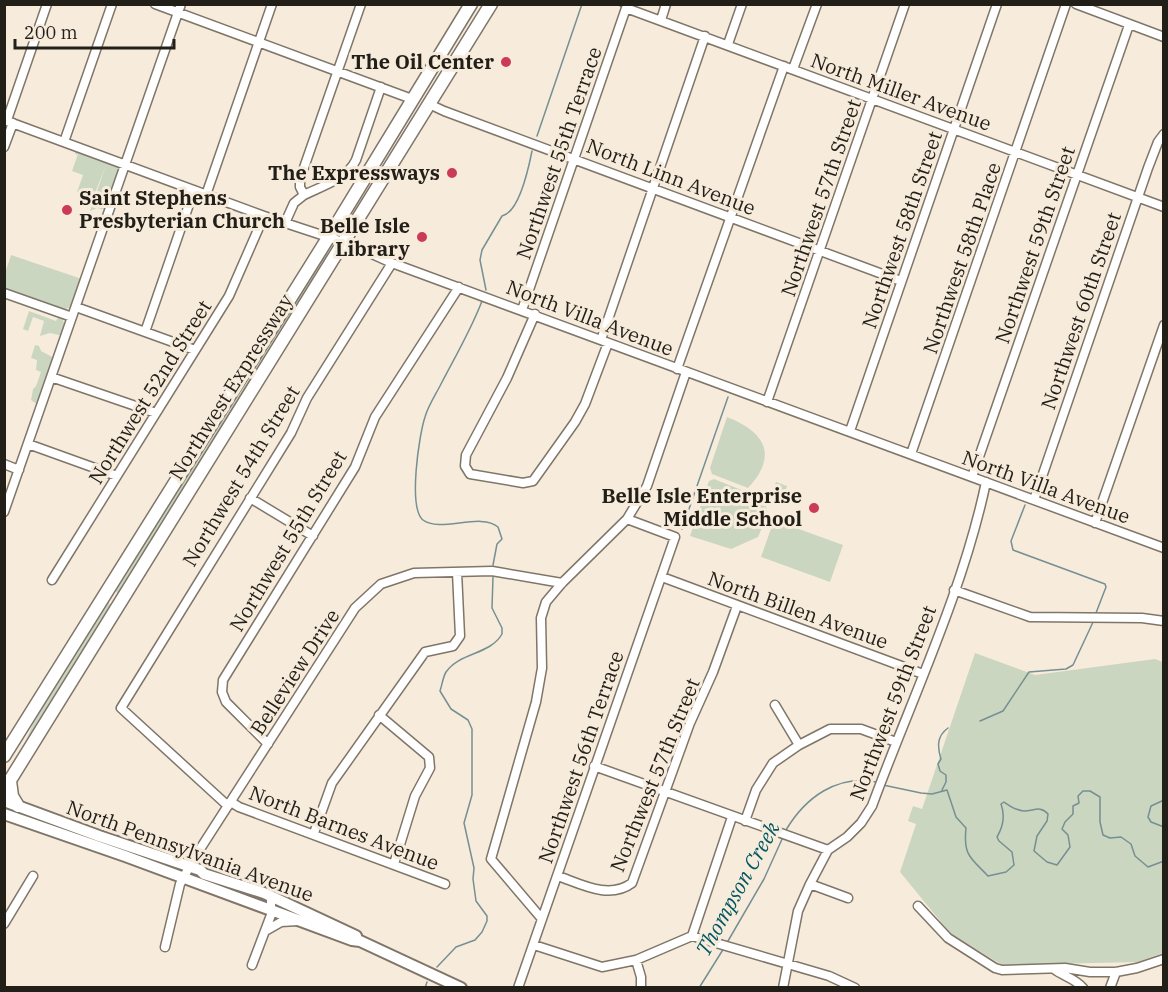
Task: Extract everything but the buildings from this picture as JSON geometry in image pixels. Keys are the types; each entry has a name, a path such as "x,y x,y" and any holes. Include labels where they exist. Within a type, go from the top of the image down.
{"highway":[{"name":"Northwest Expressway","path":"4,756 471,4"},
{"name":"Northwest Expressway","path":"7,785 491,4"},
{"path":"425,79 424,96 429,104"},
{"path":"7,785 18,806"}],"main road":[{"name":"North Pennsylvania Avenue","path":"4,801 271,897 354,934 360,941"},
{"name":"North Pennsylvania Avenue","path":"4,814 360,941 461,987"},
{"path":"184,878 204,874"}],"street":[{"path":"4,147 8,121 47,4"},
{"path":"64,142 112,4"},
{"path":"155,4 180,9 259,43 412,99"},
{"path":"206,195 272,4"},
{"path":"304,195 300,187 300,179 361,4"},
{"path":"661,20 666,4"},
{"path":"728,44 742,4"},
{"path":"793,69 817,4"},
{"name":"Northwest 57th Street","path":"767,402 905,4"},
{"name":"Northwest 58th Street","path":"850,431 997,4"},
{"name":"Northwest 58th Place","path":"911,454 1066,4"},
{"path":"1076,4 1164,37"},
{"name":"North Miller Avenue","path":"626,8 1164,207"},
{"name":"Northwest 55th Terrace","path":"522,310 626,8"},
{"path":"4,512 180,9"},
{"name":"Northwest 59th Street","path":"972,477 1129,24"},
{"path":"534,314 507,378 466,454 465,466 470,474 523,483 534,481 585,404 653,188 705,36"},
{"path":"677,369 784,66"},
{"path":"285,223 294,204 304,195 343,176 354,164 381,87"},
{"name":"North Linn Avenue","path":"429,104 901,281"},
{"name":"North Villa Avenue","path":"8,121 264,216 343,242 677,369 1163,546"},
{"name":"Northwest 60th Street","path":"1034,500 1138,198 1158,142 1164,134"},
{"path":"145,332 194,190"},
{"name":"Northwest 52nd Street","path":"52,580 229,296 264,216"},
{"name":"Northwest 54th Street","path":"121,708 291,433 307,398 392,262"},
{"name":"Northwest 55th Street","path":"268,744 226,702 222,692 223,680 355,467 375,417 459,287"},
{"path":"4,293 72,317"},
{"path":"76,307 195,350"},
{"path":"1095,523 1164,325"},
{"path":"542,919 490,859 536,702 542,668 541,618 546,602 562,583 627,519 647,486 686,372"},
{"path":"51,377 156,413"},
{"path":"28,444 117,476"},
{"path":"4,464 19,470"},
{"name":"Northwest 59th Street","path":"783,987 798,911 810,884 828,850 848,837 868,815 954,590 977,525 986,482"},
{"path":"250,498 313,536"},
{"name":"Northwest 56th Terrace","path":"518,987 675,537 627,519"},
{"path":"314,833 332,783 425,652 453,646 460,636 457,572"},
{"name":"Belleview Drive","path":"165,947 184,878 190,866 355,608 381,584 414,573 457,572 497,572 562,583"},
{"name":"North Billen Avenue","path":"662,577 923,674"},
{"path":"954,590 1030,617 1164,621"},
{"name":"Northwest 57th Street","path":"558,876 605,891 626,888 632,883 690,723 713,672 738,606"},
{"path":"775,705 799,745"},
{"name":"North Barnes Avenue","path":"121,708 230,804 314,833 445,884"},
{"path":"379,715 429,757 430,768 415,796 394,864"},
{"path":"745,821 756,790 773,763 799,745 830,729 861,729 896,742"},
{"path":"594,766 828,850"},
{"path":"692,936 732,817"},
{"path":"4,924 33,876"},
{"path":"810,884 848,898"},
{"path":"252,965 267,930 272,910 271,897"},
{"path":"918,906 948,938 995,968 1002,970 1054,969 1116,972 1164,959"},
{"path":"267,930 281,922 299,921"},
{"path":"534,945 602,967 636,960 692,936 829,976 855,987"},
{"path":"636,960 641,977 641,987"},
{"path":"1054,969 1083,987"},
{"path":"1110,987 1116,972"}],"green space":[{"path":"74,150 119,165 121,169 106,210 97,208 90,211 106,165 93,198 77,192 83,175 72,171 78,154 76,155"},
{"path":"328,249 327,256 275,339 267,358 120,593 117,593 115,590"},
{"path":"11,255 82,279 74,306 63,310 5,289 5,273"},
{"path":"29,311 56,321 59,316 61,317 66,326 63,336 50,333 40,336 44,321 33,317 28,331 23,329"},
{"path":"35,345 54,358 38,405 31,400 33,389 41,372 36,370 37,360 31,358"},
{"path":"727,417 751,430 763,446 765,455 763,466 748,488 712,474 710,468"},
{"path":"714,479 764,499 768,514 758,537 731,549 690,536 709,481"},
{"path":"776,482 787,486 781,504 769,500"},
{"path":"774,520 843,545 830,582 761,557"},
{"path":"107,602 112,605 5,782 37,714"},
{"path":"975,653 1035,675 1155,659 1163,662 1163,953 1138,962 1002,965 950,933 900,872 916,824 908,821 913,806 922,809"}],"waterway":[{"path":"537,136 582,4"},
{"path":"617,4 622,7"},
{"path":"486,290 480,260 482,250 502,216 508,213 519,198 532,151"},
{"path":"482,301 426,413 418,454 415,487 416,501 423,520 440,524 482,521 498,527 502,539 497,544 493,565"},
{"path":"682,529 728,397"},
{"path":"1025,505 1011,541 1013,550 1105,584 1106,587 1096,613"},
{"path":"437,967 456,947 475,940 487,921 487,916 476,901 474,868 464,823 472,795 472,729 468,720 451,709 440,691 445,674 452,665 490,646 502,634 502,628 492,608 493,577"},
{"path":"980,721 1003,711 1029,672 1066,669 1073,665 1094,620"},
{"path":"942,790 946,782 946,775 940,771 938,764 941,759 939,742 942,734 948,728"},
{"name":"Thompson Creek","path":"786,830 803,808 835,785 862,780 876,782"},
{"name":"Thompson Creek","path":"883,785 932,794 947,790 956,817 966,828 967,851 988,876 1006,872 1014,865 1012,852 997,837 1003,821 1001,804 1004,802 1021,811 1040,809 1048,814 1047,821 1037,836 1034,851 1047,862 1057,865 1070,847 1068,835 1062,829 1073,814 1073,806 1079,803 1078,796 1083,791 1090,791 1100,797 1100,822 1103,835 1110,838 1121,837 1131,844 1135,856 1148,867 1164,861"},
{"name":"Thompson Creek","path":"1164,800 1151,806 1148,817 1151,822 1164,827"},
{"name":"Thompson Creek","path":"728,941 764,879 783,837"},
{"name":"Thompson Creek","path":"699,988 724,948"},
{"path":"425,988 427,982"}],"place":[{"name":"The Oil Center","path":"506,62"},
{"name":"The Expressways","path":"452,173"},
{"name":"Saint Stephens Presbyterian Church","path":"67,210"},
{"name":"Belle Isle Library","path":"422,237"},
{"name":"Belle Isle Enterprise Middle School","path":"814,508"}]}
